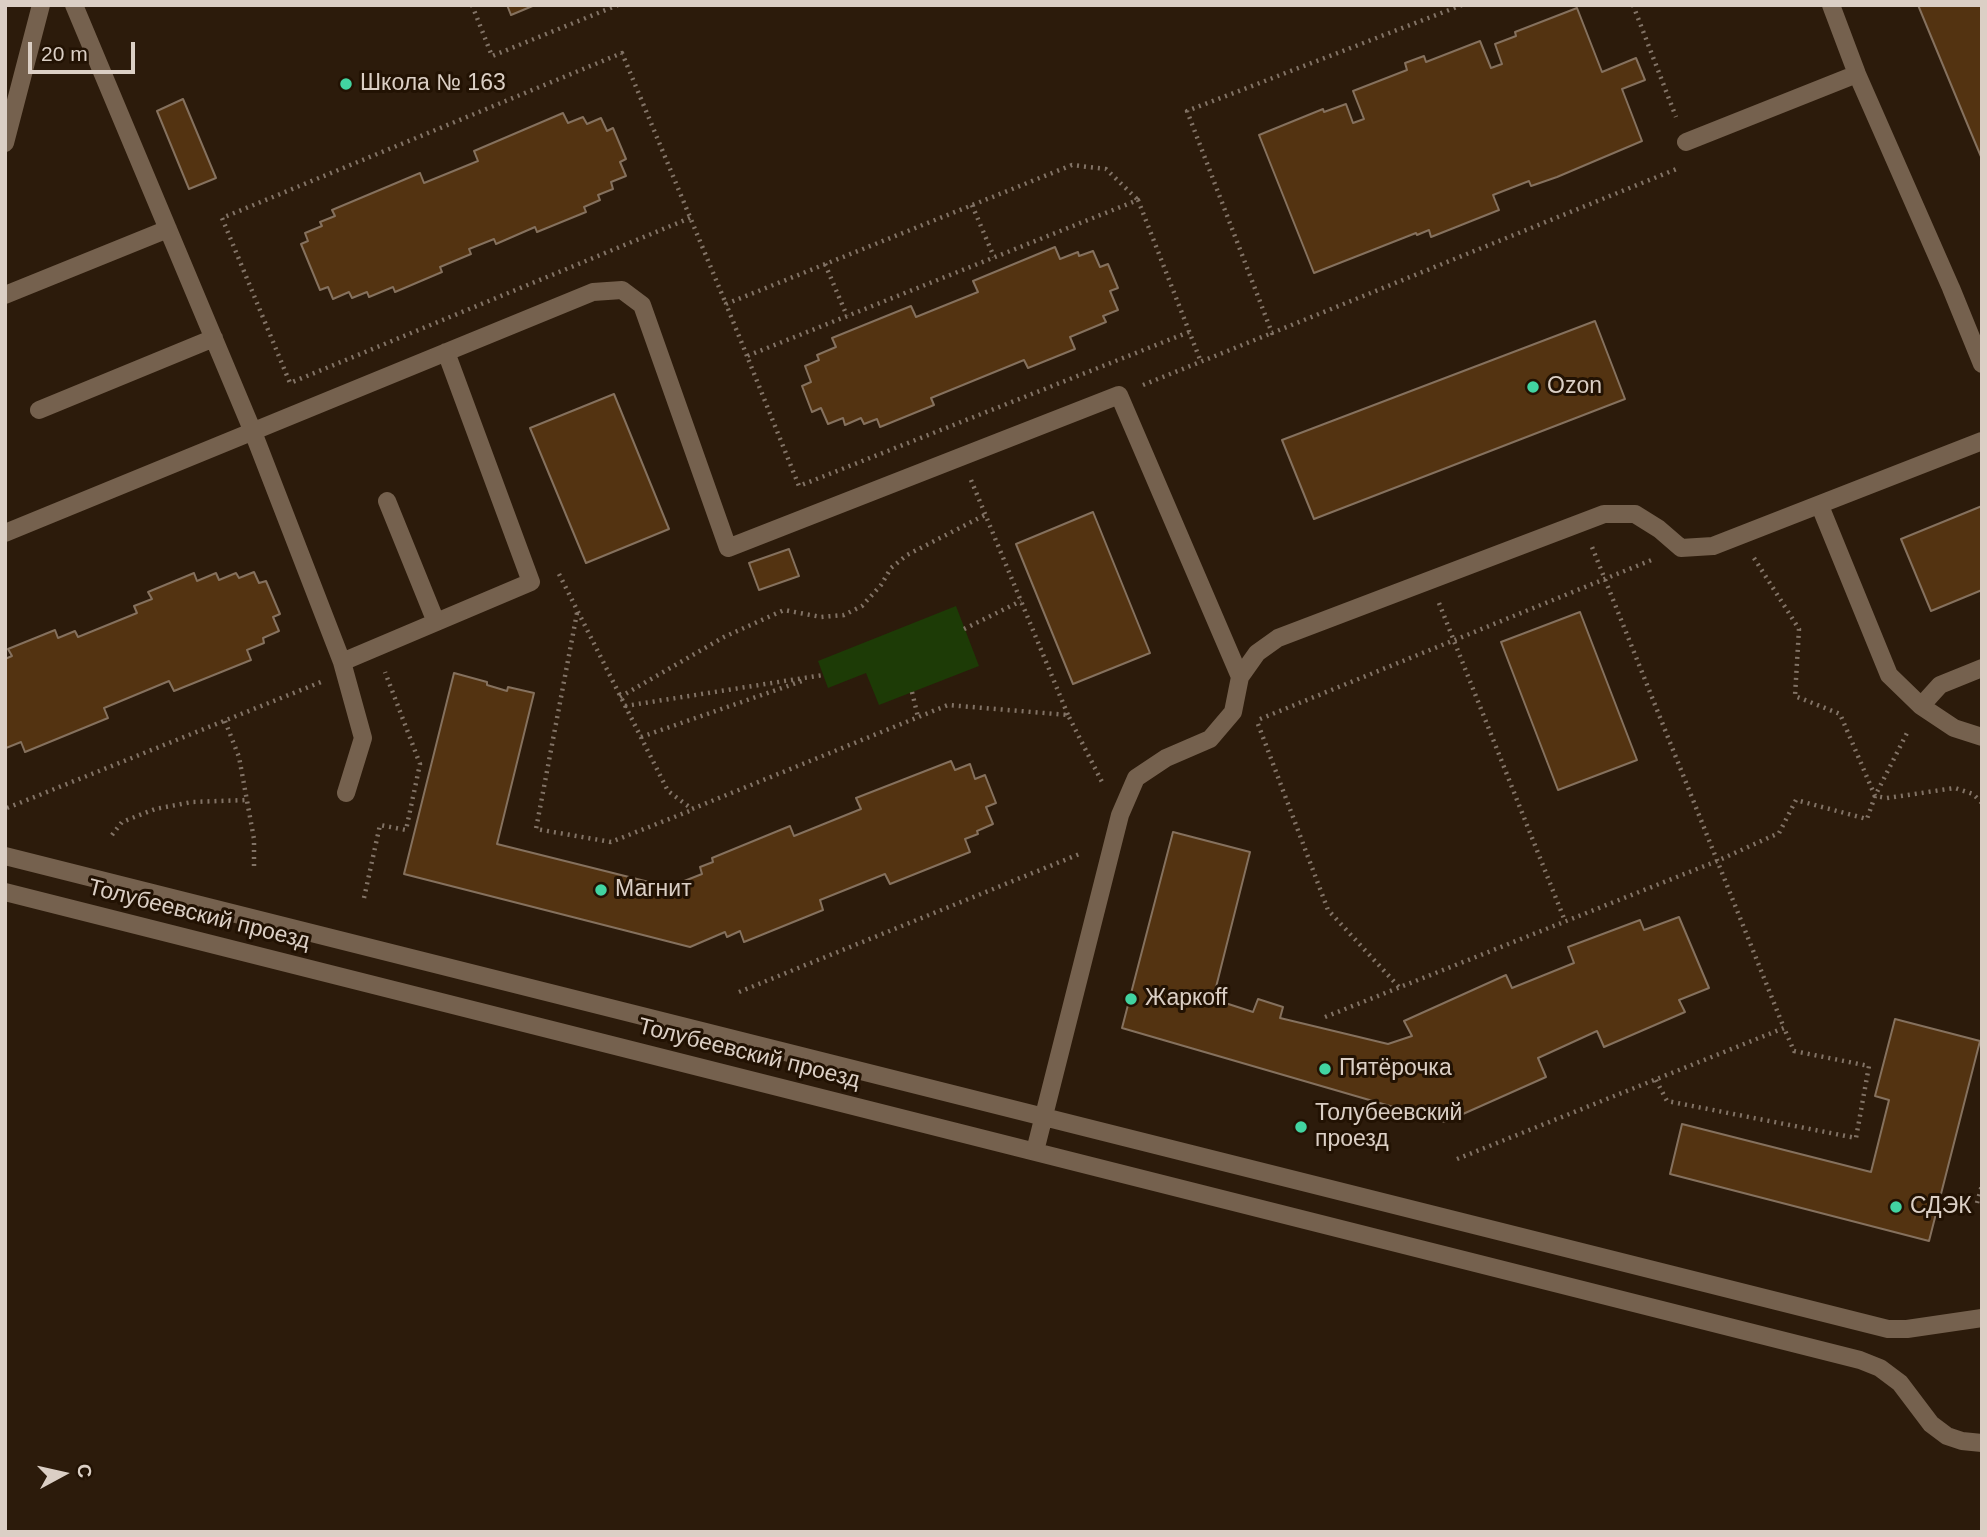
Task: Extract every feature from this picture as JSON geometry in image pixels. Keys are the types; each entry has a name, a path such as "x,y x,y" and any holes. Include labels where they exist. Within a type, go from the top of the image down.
{"street":[{"path":"5,143 41,5"},
{"path":"74,5 253,432 342,662 363,738 346,793"},
{"path":"1831,5 1857,74 1977,339 1982,364"},
{"path":"1686,142 1857,74"},
{"path":"5,295 168,229"},
{"path":"5,533 593,292 622,289 642,305 728,548 1119,395 1240,677"},
{"path":"38,410 214,338"},
{"path":"342,662 531,582 446,352"},
{"path":"1035,1152 1120,815 1136,778 1166,758 1210,740 1233,712 1240,677 1257,653 1278,638 1604,514 1635,514 1659,529 1681,548 1713,546 1982,441"},
{"path":"387,500 436,622"},
{"path":"1819,506 1889,675 1921,706 1954,727 1982,737"},
{"path":"1921,706 1940,685 1982,668"},
{"name":"Толубеевский проезд","path":"5,856 1888,1329 1907,1329 1982,1318"},
{"name":"Толубеевский проезд","path":"5,892 1860,1360 1880,1368 1900,1383 1931,1424 1947,1436 1982,1443"}],"path":[{"path":"472,5 492,56 618,5"},
{"path":"1272,333 1187,111 1462,5"},
{"path":"1119,395 1682,167 1686,142 1633,5"},
{"path":"690,218 290,383 222,218 622,53 726,304 799,486 1189,332"},
{"path":"726,304 1072,165 1106,169 1138,200 1201,362"},
{"path":"747,356 1138,200"},
{"path":"972,205 993,257"},
{"path":"825,264 847,316"},
{"path":"961,457 1068,715 1120,815"},
{"path":"620,697 724,637 784,610 821,617 844,615 862,606 881,585 891,568 906,555 985,515"},
{"path":"1582,522 1794,1051 1869,1066 1856,1138 1667,1101 1656,1080"},
{"path":"1740,536 1800,629 1795,696 1840,714 1875,796"},
{"path":"1257,720 1681,548"},
{"path":"531,582 557,571 668,791 692,809"},
{"path":"1430,580 1565,921"},
{"path":"964,629 1021,601"},
{"path":"577,612 536,829 611,842 948,705 1068,715"},
{"path":"6,808 330,679 342,662"},
{"path":"364,898 380,825 406,830 421,764 383,666"},
{"path":"625,706 823,675"},
{"path":"641,737 812,677"},
{"path":"1240,677 1328,910 1399,988"},
{"path":"912,692 918,717"},
{"path":"1325,1017 1717,861 1779,833 1797,800 1867,818 1875,796 1921,706"},
{"path":"225,720 239,757 254,839 254,871"},
{"path":"1875,796 1887,798 1955,788 1973,794 1982,803"},
{"path":"112,835 122,822 155,809 192,802 247,800"},
{"path":"739,992 1089,850"},
{"path":"1457,1159 1784,1028"},
{"path":"1977,1203 1982,1185"}],"green space":[{"path":"956,606 979,666 879,705 866,673 828,688 818,661"}],"building":[{"path":"507,5 535,5 511,15"},
{"path":"1918,5 1982,5 1982,159 1969,128"},
{"path":"1577,8 1602,72 1636,58 1645,80 1622,89 1642,141 1557,177 1531,186 1529,181 1493,195 1499,210 1431,237 1429,230 1417,235 1416,233 1314,273 1259,135 1323,109 1324,112 1346,104 1353,123 1364,119 1353,91 1407,70 1405,63 1424,56 1426,62 1480,41 1491,68 1502,64 1495,44 1516,36 1515,32"},
{"path":"183,99 216,178 189,189 157,111"},
{"path":"563,113 568,123 583,117 587,124 601,118 607,131 613,128 626,159 620,162 626,176 611,182 613,189 598,195 600,200 584,207 586,212 537,232 535,227 496,244 494,239 469,249 471,254 440,267 442,272 395,292 393,287 369,297 367,292 352,298 349,292 333,299 328,287 320,290 301,244 308,241 305,233 322,226 320,222 335,216 332,210 420,173 424,183 478,161 474,151"},
{"path":"1055,247 1060,259 1078,252 1079,256 1093,251 1100,267 1108,264 1118,288 1110,291 1118,310 1103,316 1106,322 1070,337 1075,349 1028,368 1024,360 931,398 934,405 880,427 877,419 864,424 861,418 845,425 843,418 828,424 821,408 812,412 802,386 811,382 805,366 819,360 817,355 836,347 832,338 911,306 916,317 978,292 973,281"},
{"path":"1595,321 1625,399 1314,519 1282,440"},
{"path":"614,394 669,529 586,563 530,428"},
{"path":"1982,506 1982,590 1931,611 1901,539"},
{"path":"1093,512 1150,653 1073,684 1016,544"},
{"path":"789,549 799,576 759,590 749,563"},
{"path":"254,572 259,583 266,581 280,614 273,617 279,631 263,638 264,643 247,650 251,660 174,691 169,681 104,708 108,718 25,752 21,742 6,748 5,659 12,656 8,649 55,630 58,638 75,631 78,637 137,613 134,606 152,599 148,592 194,573 197,581 216,573 219,580 236,573 239,578"},
{"path":"1580,612 1637,760 1558,790 1501,642"},
{"path":"454,673 507,691 508,687 534,693 497,844 669,887 702,874 700,867 713,862 712,858 790,826 794,836 861,809 856,798 951,761 955,770 970,764 975,779 985,775 996,803 986,807 993,824 965,839 970,852 890,884 885,874 820,900 823,910 744,942 740,931 727,937 725,932 690,947 404,874"},
{"path":"1173,832 1250,852 1213,999 1253,1012 1258,999 1283,1007 1280,1018 1388,1044 1412,1036 1404,1021 1506,975 1512,988 1574,963 1568,947 1640,920 1644,930 1679,917 1709,988 1679,1000 1685,1012 1604,1047 1597,1031 1538,1058 1546,1077 1445,1122 1122,1028"},
{"path":"1895,1019 1980,1041 1929,1241 1670,1174 1682,1124 1871,1172 1889,1100 1875,1096"}],"place":[{"name":"Школа № 163","path":"346,84"},
{"name":"Ozon","path":"1533,387"},
{"name":"Магнит","path":"601,890"},
{"name":"Жаркoff","path":"1131,999"},
{"name":"Пятёрочка","path":"1325,1069"},
{"name":"Толубеевский проезд","path":"1301,1127"},
{"name":"СДЭК","path":"1896,1207"}]}
